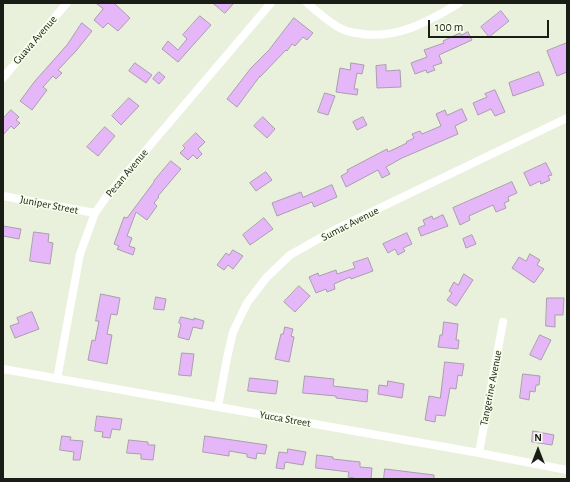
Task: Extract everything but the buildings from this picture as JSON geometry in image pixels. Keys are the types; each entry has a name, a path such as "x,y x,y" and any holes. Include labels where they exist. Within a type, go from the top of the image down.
{"street":[{"name":"Guava Avenue","path":"3,78 67,3"},
{"name":"Pecan Avenue","path":"57,379 80,254 95,213 107,196 271,3"},
{"path":"307,3 330,22 346,31 369,36 401,32 435,18 459,3"},
{"name":"Sumac Avenue","path":"218,407 233,332 247,303 266,278 290,255 338,228 567,118"},
{"name":"Juniper Street","path":"3,196 95,213"},
{"name":"Tangerine Avenue","path":"479,453 503,322"},
{"name":"Yucca Street","path":"3,369 479,453 567,470"}]}
